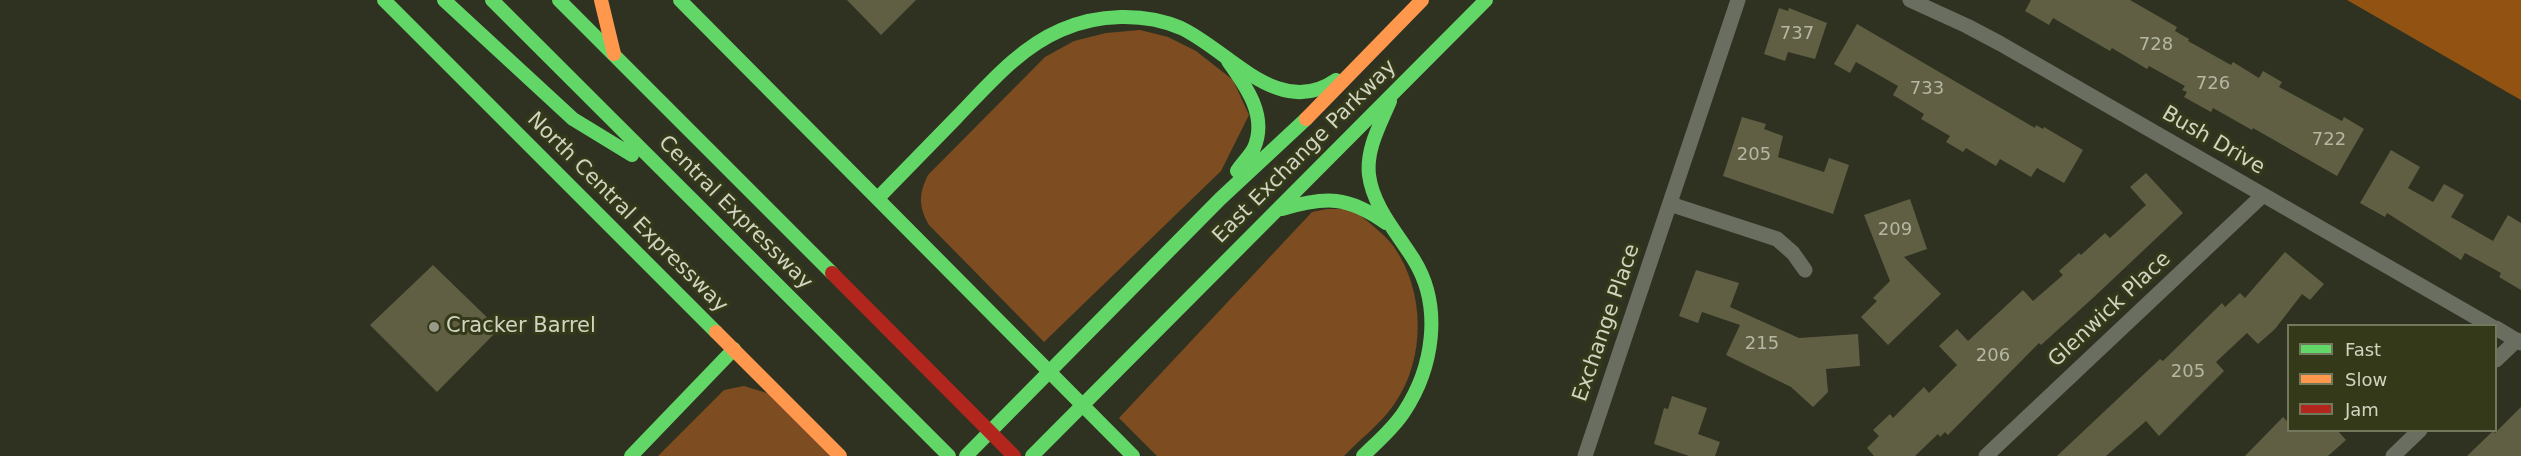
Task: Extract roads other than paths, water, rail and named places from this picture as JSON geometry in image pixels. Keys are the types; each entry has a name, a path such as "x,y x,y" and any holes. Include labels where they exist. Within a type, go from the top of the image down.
{"main road":[{"name":"North Central Expressway","path":"384,0 840,456"},
{"path":"444,0 573,119 670,179"},
{"name":"Central Expressway","path":"492,0 949,456"},
{"name":"Central Expressway","path":"559,0 1014,456"},
{"path":"601,0 614,55"},
{"path":"680,0 1133,456"},
{"name":"East Exchange Parkway","path":"966,456 1220,199 1294,130 1422,0"},
{"name":"East Exchange Parkway","path":"1032,456 1486,0"},
{"path":"878,198 1021,53 1062,30 1084,22 1120,18 1148,19 1180,28 1269,84 1290,93 1310,93 1326,87 1366,58"},
{"path":"1220,199 1253,150 1259,129 1258,113 1253,97 1222,53"},
{"path":"1364,456 1403,413 1419,386 1428,356 1432,322 1429,294 1421,273 1394,229 1370,182 1369,166 1372,146 1394,91"},
{"path":"1279,210 1326,198 1347,201 1362,205 1394,229"},
{"path":"631,456 734,350"}],"street":[{"name":"Exchange Place","path":"1585,456 1738,0"},
{"name":"Bush Drive","path":"1910,0 2001,44 2488,324"},
{"name":"Glenwick Place","path":"1986,456 2263,195"},
{"path":"1670,204 1777,239 1793,253 1805,270"},
{"path":"2497,329 2519,341 2497,359"},
{"path":"2393,456 2418,432"}],"place":[{"name":"Cracker Barrel","path":"434,327"}]}
